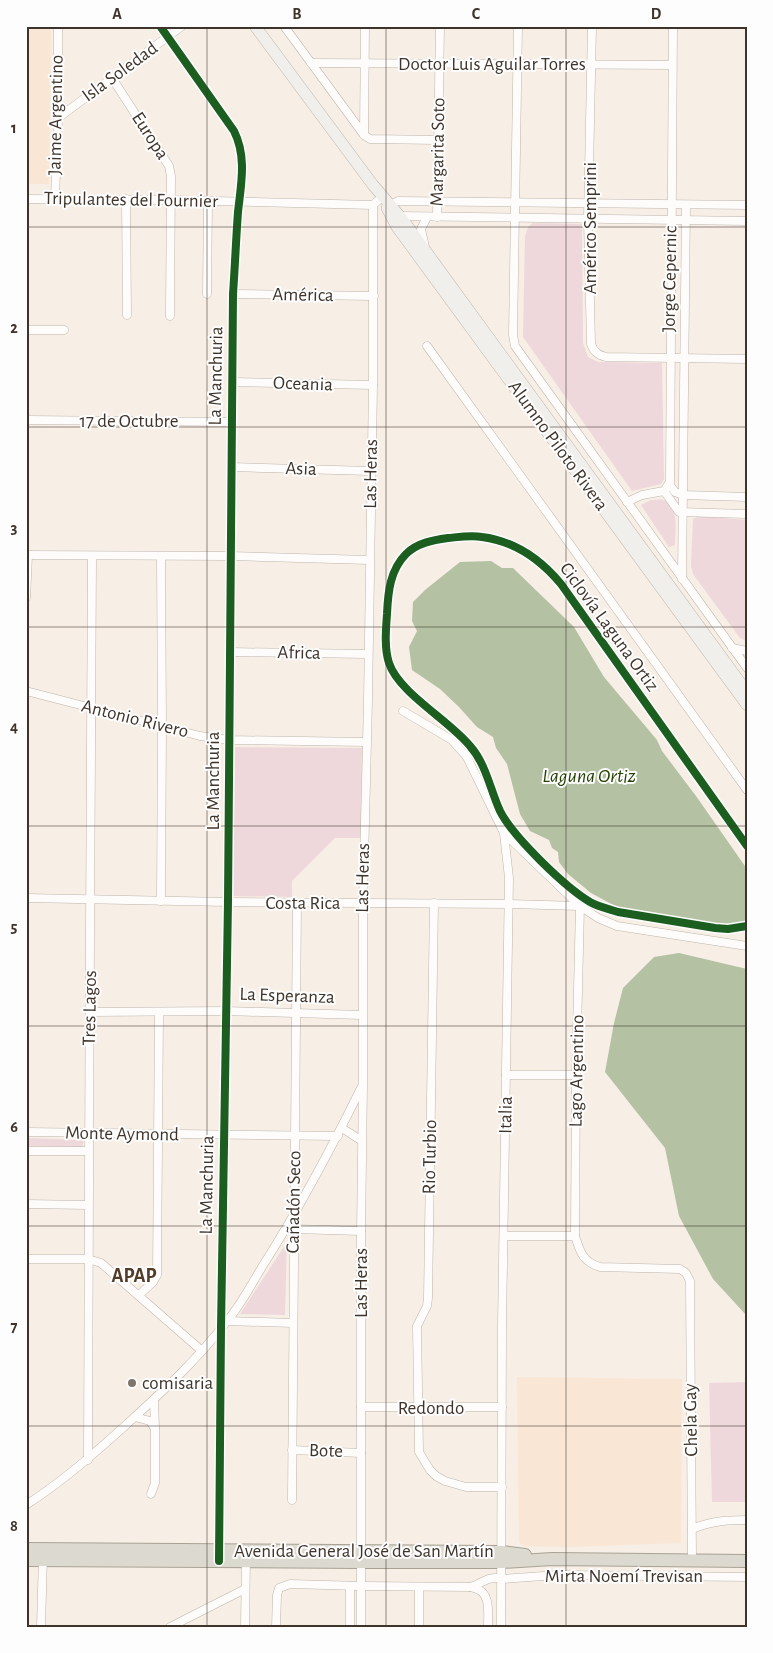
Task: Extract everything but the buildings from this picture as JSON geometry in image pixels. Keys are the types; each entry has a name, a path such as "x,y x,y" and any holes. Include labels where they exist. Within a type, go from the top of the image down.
{"highway":[{"name":"Avenida General José de San Martín","path":"26,1549 43,1554 502,1557 747,1561"},
{"name":"Avenida General José de San Martín","path":"26,1560 43,1554"}],"main road":[{"name":"Alumno Piloto Rivera","path":"255,26 373,185 383,202 426,251 747,692"},
{"name":"Alumno Piloto Rivera","path":"397,218 747,705"}],"street":[{"name":"La Manchuria","path":"160,26 234,131 240,142 242,154 233,294 228,902 219,1556"},
{"name":"Isla Soledad","path":"58,118 182,26"},
{"path":"364,136 365,26"},
{"name":"Margarita Soto","path":"438,217 440,26"},
{"path":"518,26 514,203 513,335 515,346 747,668"},
{"name":"Américo Semprini","path":"592,26 588,204 591,344 593,350 598,355 606,357 670,358"},
{"name":"Jorge Cepernic","path":"666,488 670,358 673,26"},
{"path":"286,27 364,136 370,139 438,140"},
{"name":"Jaime Argentino","path":"55,199 58,118 58,28"},
{"name":"Doctor Luis Aguilar Torres","path":"311,62 672,66"},
{"name":"Europa","path":"112,78 169,166 171,176 170,316"},
{"name":"Tripulantes del Fournier","path":"26,199 672,205"},
{"path":"126,199 127,315"},
{"path":"207,294 208,201"},
{"name":"Las Heras","path":"361,1627 362,903 374,296 383,202"},
{"path":"672,205 747,205"},
{"name":"Jorge Cepernic","path":"682,579 686,205"},
{"path":"426,251 421,229 427,217"},
{"path":"397,218 747,221"},
{"name":"América","path":"233,294 374,296"},
{"path":"26,330 64,330"},
{"path":"427,346 747,790"},
{"path":"670,358 747,359"},
{"name":"Oceania","path":"232,382 373,386"},
{"name":"17 de Octubre","path":"26,420 232,422"},
{"name":"Asia","path":"232,466 371,471"},
{"path":"627,502 642,495 666,488 683,495 747,496"},
{"path":"666,488 679,512 747,514"},
{"path":"26,598 27,555 231,556 369,560"},
{"name":"Tres Lagos","path":"88,1460 92,556"},
{"path":"161,557 161,901"},
{"path":"732,648 747,651"},
{"name":"Africa","path":"230,652 368,654"},
{"name":"Antonio Rivero","path":"26,691 200,736 229,740 366,742"},
{"name":"Italia","path":"403,711 438,730 461,748 467,757 504,833 509,878 501,1627"},
{"path":"504,833 580,906 598,918 616,926 747,946"},
{"name":"Costa Rica","path":"26,898 580,906"},
{"name":"Cañadón Seco","path":"292,1500 297,903"},
{"name":"Rio Turbio","path":"434,904 428,1298 427,1306 417,1326 419,1452 423,1461 436,1476 451,1483 466,1487 502,1487"},
{"name":"Lago Argentino","path":"575,1236 580,906"},
{"name":"La Esperanza","path":"90,1012 226,1011 362,1015"},
{"path":"139,1295 153,1282 157,1275 159,1012"},
{"path":"506,1075 576,1076"},
{"path":"26,1505 88,1460 135,1418 202,1351 227,1321 294,1216 338,1136 363,1084"},
{"path":"342,1128 362,1140"},
{"name":"Monte Aymond","path":"26,1132 338,1136"},
{"path":"26,1151 88,1152"},
{"path":"26,1204 88,1205"},
{"path":"294,1229 361,1231"},
{"path":"504,1236 575,1236"},
{"name":"Chela Gay","path":"575,1236 580,1252 590,1264 600,1268 680,1269 686,1273 690,1281 692,1560"},
{"path":"26,1259 88,1259 101,1263 202,1351"},
{"path":"227,1321 293,1323"},
{"path":"151,1494 155,1483 154,1400"},
{"name":"Redondo","path":"361,1407 502,1407"},
{"path":"135,1418 150,1421 155,1429"},
{"name":"Bote","path":"292,1450 361,1452"},
{"path":"692,1529 717,1521 747,1520"},
{"path":"41,1627 43,1554"},
{"path":"245,1627 246,1556"},
{"name":"Mirta Noemí Trevisan","path":"470,1587 477,1585 487,1578 494,1577 502,1579 558,1575 747,1577"},
{"path":"276,1627 277,1595 280,1588 290,1584 470,1587 482,1592 486,1599 488,1627"},
{"path":"350,1586 350,1627"},
{"path":"419,1587 419,1627"},
{"path":"170,1627 246,1589"}],"shaded area":[{"path":"26,26 51,26 49,184 26,184"},
{"path":"533,223 582,224 583,343 588,357 598,362 662,363 664,479 661,484 632,491 523,337 525,236 528,227"},
{"path":"651,500 663,500 672,507 676,526 675,545 669,547 641,505"},
{"path":"699,516 747,520 746,641 740,638 693,574 691,566 693,519"},
{"path":"235,747 362,748 361,838 335,838 292,881 292,897 233,896"},
{"path":"26,1138 84,1140 82,1147 26,1146"},
{"path":"287,1242 285,1315 240,1314"},
{"path":"517,1377 682,1379 681,1543 567,1547 525,1546 519,1542"},
{"path":"747,1382 747,1502 712,1502 709,1383"}],"water":[{"name":"Laguna Ortiz","path":"491,561 502,568 513,568 574,627 604,677 657,740 662,751 747,869 747,922 737,925 704,923 617,907 591,893 568,874 559,862 558,852 552,848 549,840 530,831 520,814 507,764 496,748 493,737 477,727 440,689 412,670 409,647 417,631 412,621 413,602 460,562"},
{"path":"679,953 747,969 747,1316 713,1279 679,1216 665,1148 605,1072 623,988 654,957"}],"cycle path":[{"path":"160,26 234,131 241,151 242,161 233,294 228,902 219,1561"},
{"name":"Ciclovía Laguna Ortiz","path":"747,846 561,584 545,567 516,547 494,539 474,536 437,540 415,547 406,554 393,574 388,598 386,651 389,663 394,674 413,696 461,736 470,746 484,769 500,811 516,834 540,861 579,895 600,907 618,912 715,928 728,929 747,926"}],"place":[{"name":"comisaria","path":"132,1383"}],"district":[{"name":"APAP","path":"134,1276"}]}
